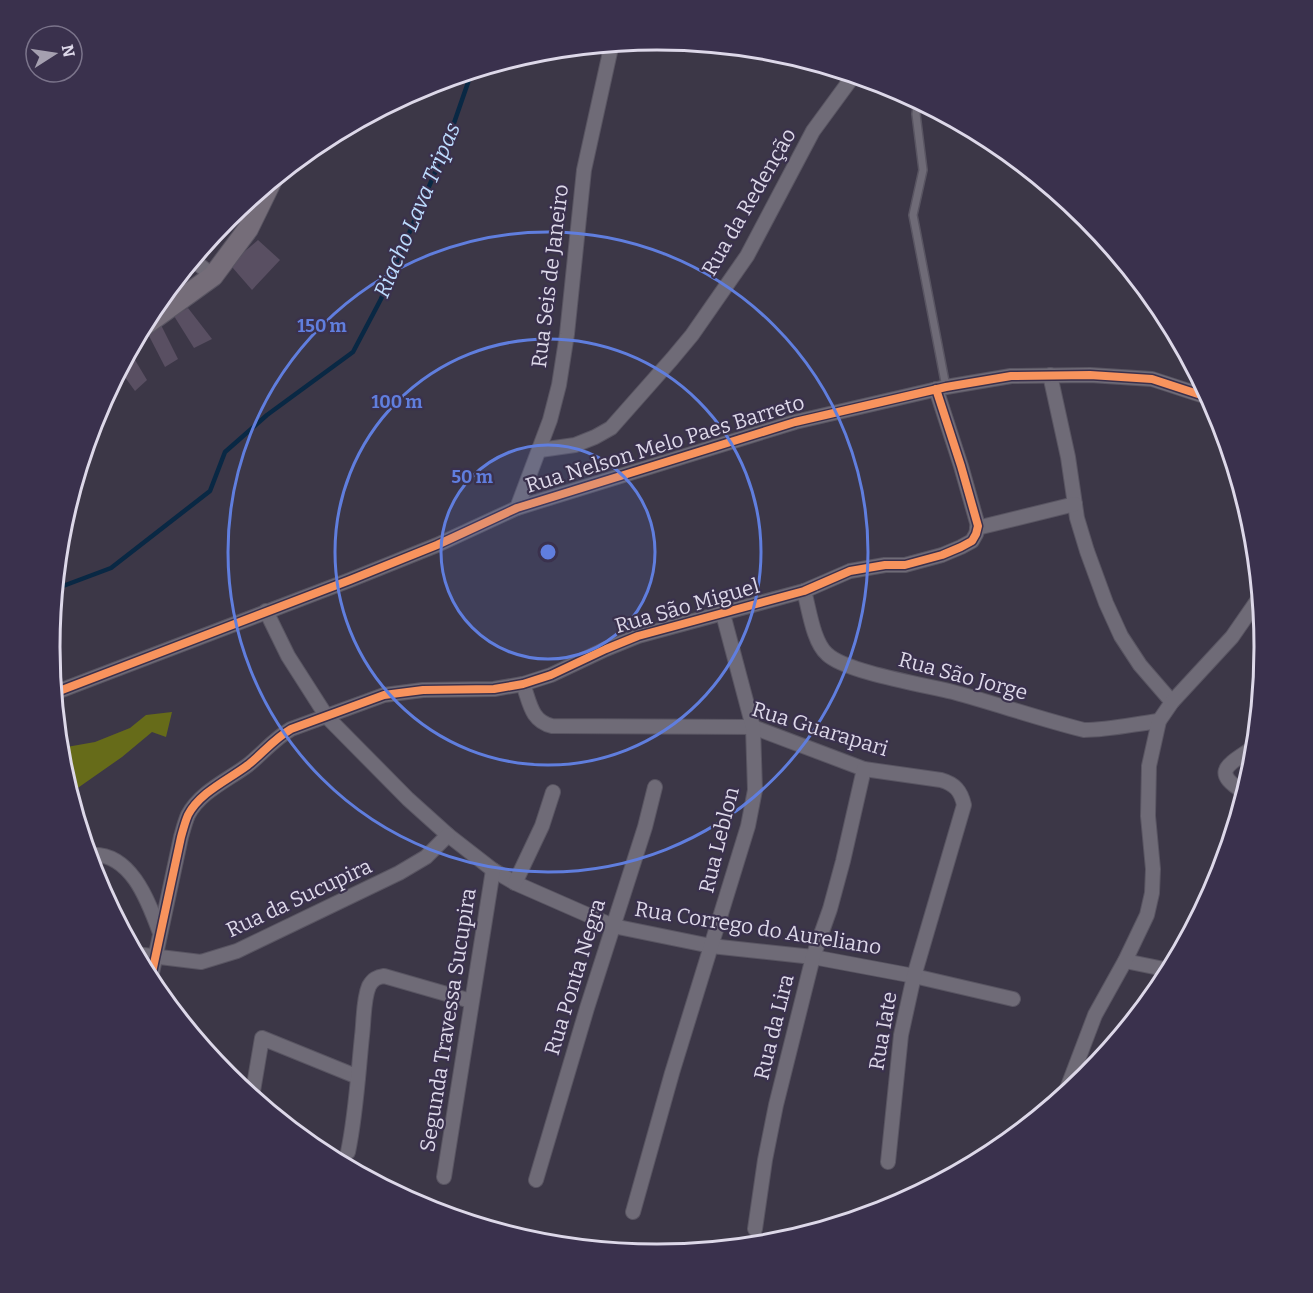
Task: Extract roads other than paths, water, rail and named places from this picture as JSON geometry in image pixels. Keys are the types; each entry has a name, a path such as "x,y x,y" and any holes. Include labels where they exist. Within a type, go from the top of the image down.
{"main road":[{"path":"161,313 213,276 248,229 263,198"}],"street":[{"name":"Rua Seis de Janeiro","path":"517,508 540,450 559,386 567,334 584,170 607,52"},
{"name":"Rua da Redenção","path":"540,450 575,445 595,438 611,428 672,359 692,335 747,256 813,131 849,81"},
{"path":"199,264 213,276"},
{"path":"1050,375 1068,457 1075,504 1087,551 1106,603 1121,636 1140,664 1172,702"},
{"name":"Rua Nelson Melo Paes Barreto","path":"61,690 437,545 517,508 795,422 941,388 1011,376 1090,375 1152,380 1197,394"},
{"path":"941,388 977,528 1075,504"},
{"name":"Rua São Miguel","path":"153,966 188,815 198,801 249,764 276,738 291,729 384,695 423,690 494,688 523,684 550,675 638,636 804,591 856,570 885,565 905,565 942,555 972,541 977,528"},
{"name":"Rua São Jorge","path":"804,591 818,641 826,654 837,662 860,670 953,692 1084,730 1100,730 1159,721"},
{"path":"1072,1075 1095,1015 1147,915 1152,893 1153,868 1148,816 1149,766 1159,721 1172,702 1232,637 1252,608"},
{"name":"Rua Corrego do Aureliano","path":"266,611 288,656 327,717 408,799 448,835 493,870 515,883 613,926 711,946 813,957 915,976 1013,999"},
{"name":"Rua Leblon","path":"633,1212 748,826 755,790 753,726 723,614"},
{"name":"Rua Guarapari","path":"523,684 538,720 552,726 753,726 864,769 951,783 957,788 964,805"},
{"path":"1236,787 1227,780 1226,768 1243,754"},
{"name":"Rua da Lira","path":"755,1229 776,1105 813,957 840,870 864,769"},
{"name":"Rua Ponta Negra","path":"536,1180 645,827 655,787"},
{"path":"515,883 542,826 553,792"},
{"name":"Rua Iate","path":"888,1162 901,1035 915,976 964,805"},
{"name":"Rua da Sucupira","path":"146,956 201,962 237,951 399,873 426,857 448,835"},
{"path":"97,854 113,858 127,870 147,897 160,933"},
{"name":"Segunda Travessa Sucupira","path":"444,1177 493,870"},
{"path":"1125,961 1159,968"},
{"path":"348,1152 356,1107 368,988 377,977 404,981 471,1001"},
{"path":"254,1087 262,1038 358,1077"}],"lane":[{"path":"917,109 923,170 913,214 941,388"}],"waterway":[{"name":"Riacho Lava Tripas","path":"63,586 111,568 210,491 225,452 267,415 353,352 381,299 445,149 469,80"}]}
